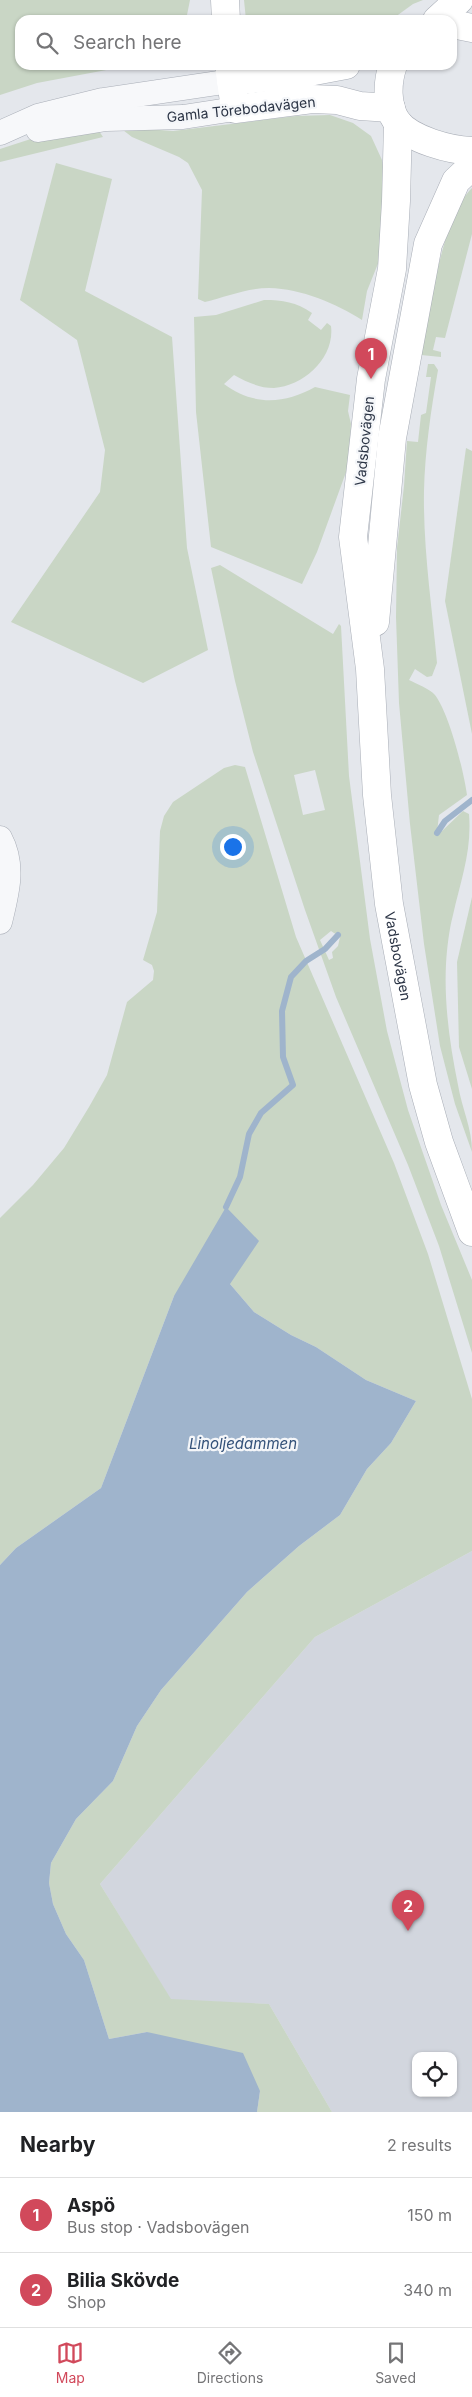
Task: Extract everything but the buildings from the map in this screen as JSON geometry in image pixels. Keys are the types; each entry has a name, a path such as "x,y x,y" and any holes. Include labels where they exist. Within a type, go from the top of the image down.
{"main road":[{"path":"225,0 226,15"},
{"path":"442,15 459,0"},
{"path":"457,25 472,28"},
{"name":"Gamla Törebodavägen","path":"230,73 293,75 320,70"},
{"name":"Vadsbovägen","path":"392,70 389,88 395,115 396,201 392,269 371,379 353,537 370,669 382,846 389,904 423,1084 439,1142 472,1232"},
{"path":"230,73 235,109"},
{"name":"Gamla Törebodavägen","path":"235,109 312,99 336,100 395,115"},
{"path":"395,115 420,138 438,145 472,151"},
{"name":"Vadsbovägen","path":"370,669 392,438 428,244 456,181 472,166"}],"street":[{"name":"Gamla Törebodavägen","path":"0,134 38,116 230,73"},
{"name":"Gamla Törebodavägen","path":"0,134 106,119 184,117 235,109"},
{"path":"0,838 7,851 10,870 8,891 0,922"}],"shaded area":[{"path":"472,1551 472,2112 332,2112 269,2004 171,2000 100,1884 315,1637"}],"green space":[{"path":"0,0 190,0 187,15 15,15 15,70 106,70 37,83 0,95"},
{"path":"244,0 423,0 413,4 398,15 246,15"},
{"path":"330,115 353,123 371,136 382,160 386,189 381,256 367,291 362,320 318,298 281,289 253,289 205,302 198,299 202,190 188,163 179,157 132,137 119,127 173,131 296,116"},
{"path":"99,131 103,137 0,162 0,149 40,136"},
{"path":"56,163 112,179 85,291 172,337 187,548 208,650 143,683 11,622 100,492 105,450 77,340 20,300"},
{"path":"472,188 472,234 445,338 436,337 433,350 441,352 441,357 421,355 438,267 452,220"},
{"path":"264,300 295,304 312,313 308,320 321,330 327,323 331,326 331,338 328,349 323,359 306,376 285,386 274,388 258,386 234,375 224,384 246,396 269,400 292,397 315,387 350,395 348,411 351,424 349,464 317,552 302,584 211,547 196,412 194,317 216,315"},
{"path":"428,364 434,364 438,370 429,430 424,491 426,556 437,663 432,676 427,677 415,669 409,680 433,693 440,704 455,743 467,795 439,815 437,832 442,831 463,811 469,814 469,840 449,933 446,979 448,1025 452,1055 472,1143 472,1152 455,1104 440,1046 424,944 410,824 399,703 396,617 397,548 407,441 418,442 421,415 426,413 431,377 426,377"},
{"path":"466,448 472,451 472,734 445,601"},
{"path":"220,565 333,634 339,624 341,626 349,776 370,939 387,1031 408,1110 441,1205 472,1280 472,1353 439,1246 408,1165 336,997 305,910 253,752 235,681 211,568","holes":["315,770 325,810 303,815 294,775","331,931 340,937 338,946 332,952 333,958 329,960 320,940"]},
{"path":"235,765 245,767 296,937 394,1163 428,1254 472,1399 472,1551 315,1637 100,1884 171,1999 269,2004 332,2112 257,2112 260,2091 147,2032 109,2039 84,1960 66,1934 53,1904 49,1883 51,1863 76,1819 113,1781 137,1726 161,1690 247,1592 299,1546 340,1515 367,1469 391,1443 416,1401 366,1380 316,1347 291,1335 254,1312 230,1284 174,1296 101,1488 16,1548 0,1565 0,1218 33,1185 64,1148 107,1075 127,1002 153,980 154,971 152,965 143,960 157,912 160,831 164,816 173,802 224,768"},
{"path":"472,897 472,1089 459,1047 457,962"}],"water":[{"name":"Linoljedammen","path":"226,1207 259,1241 230,1284 254,1312 291,1335 316,1347 366,1380 416,1401 391,1443 367,1469 340,1515 299,1546 247,1592 161,1690 137,1726 113,1781 76,1819 51,1863 49,1883 53,1904 66,1934 84,1960 109,2039 147,2032 243,2053 260,2091 257,2112 0,2112 0,1565 16,1548 101,1488 174,1296"}],"waterway":[{"path":"437,833 445,821 472,800"},
{"path":"226,1207 240,1177 249,1134 261,1113 293,1085 283,1057 282,1011 291,977 306,961 325,949 338,935"}],"place":[{"name":"Aspö","path":"371,379"},
{"name":"Bilia Skövde","path":"408,1931"}]}
